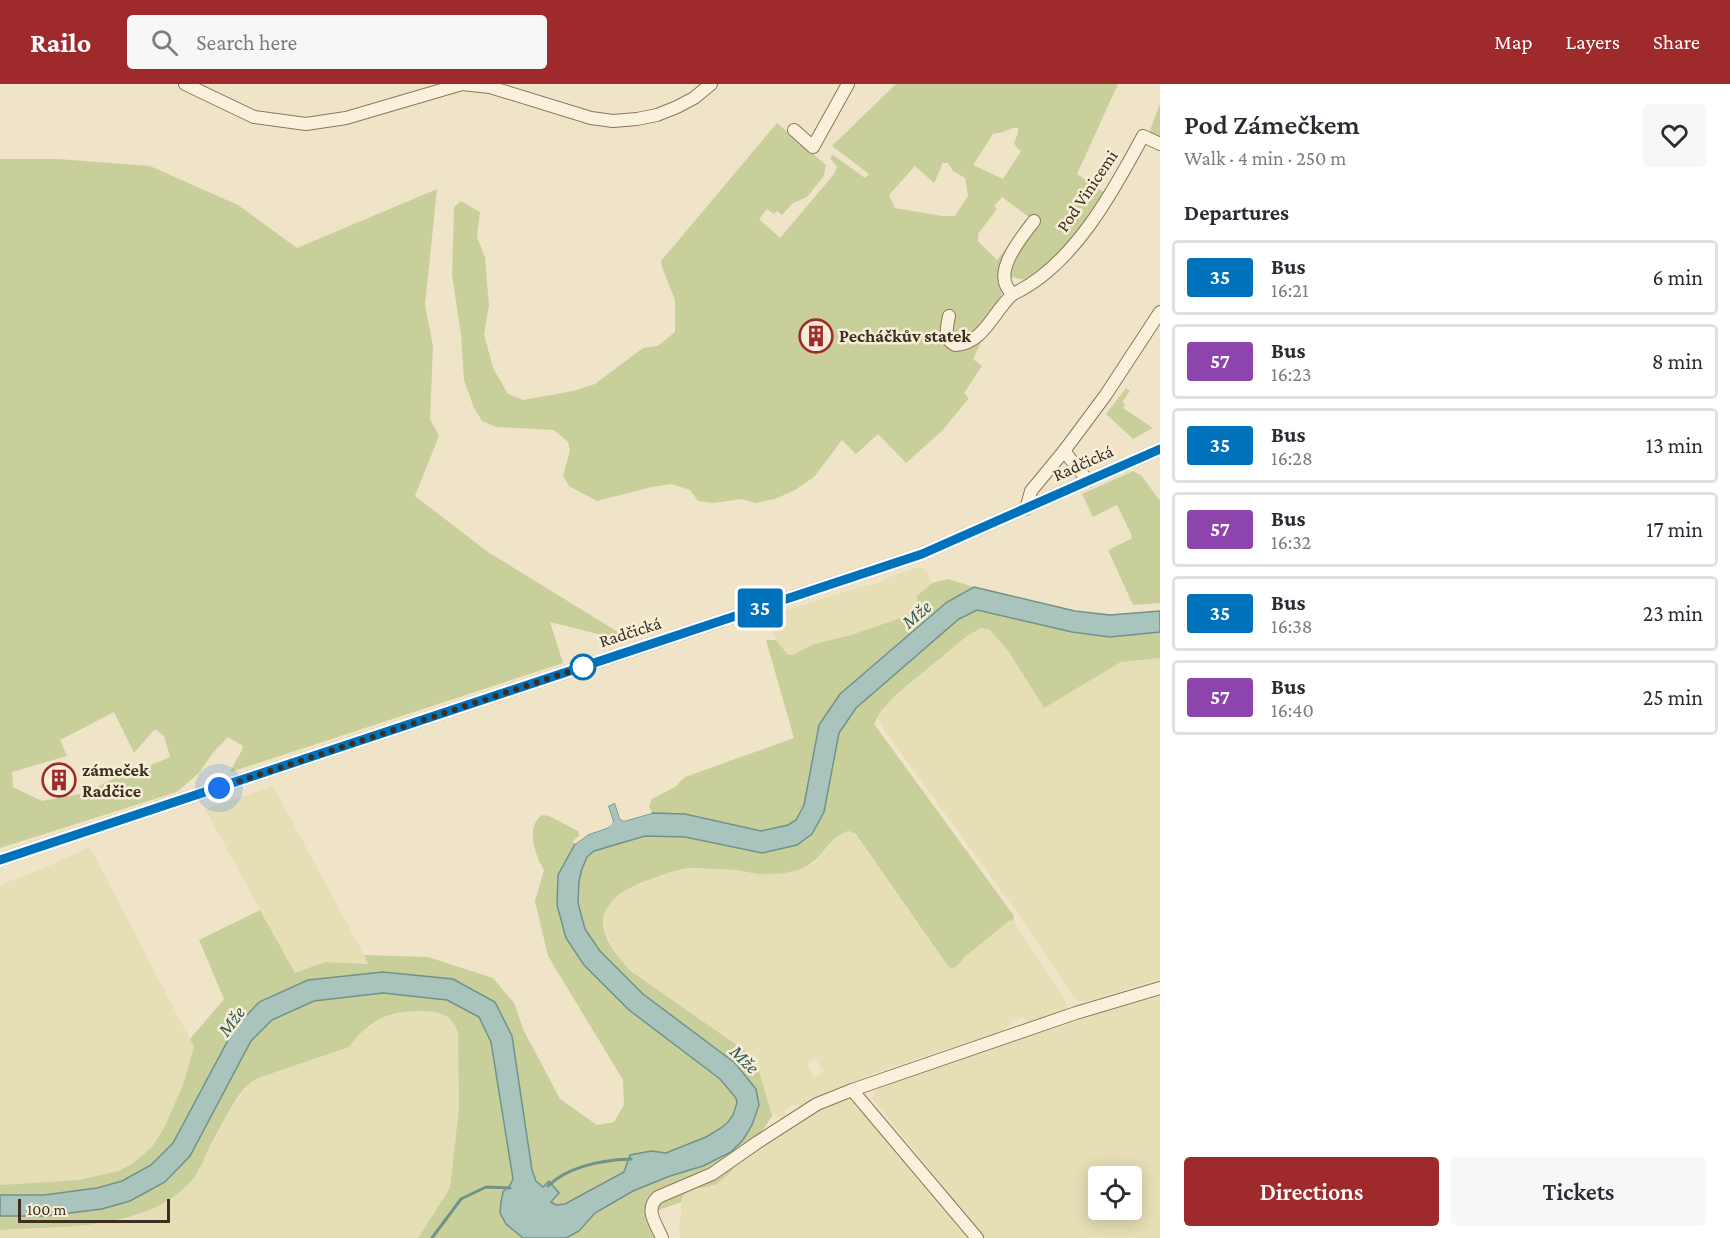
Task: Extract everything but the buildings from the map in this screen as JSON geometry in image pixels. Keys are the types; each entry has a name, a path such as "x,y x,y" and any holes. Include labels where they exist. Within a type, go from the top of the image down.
{"street":[{"path":"185,84 254,117 306,124 346,118 462,84 490,87 591,118 613,121 637,119 657,115 677,107 694,98 711,84"},
{"path":"794,130 813,147 848,84"},
{"name":"Pod Vinicemi","path":"949,316 948,340 956,345 971,341 982,332 1013,294 1046,272 1083,233 1101,208 1143,136 1160,144"},
{"name":"Pod Vinicemi","path":"1013,294 1007,287 1005,269 1012,252 1034,222"},
{"path":"1026,508 1031,491 1105,396 1160,312"},
{"name":"Radčická","path":"0,860 912,557 1160,449"},
{"path":"1064,451 1088,481"},
{"path":"662,1238 650,1210 652,1203 658,1197 712,1174 817,1104 1076,1013 1160,988"},
{"path":"852,1090 977,1238"}],"shaded area":[{"path":"916,568 925,570 932,583 917,596 917,605 912,614 851,635 814,644 793,655 788,655 776,640 771,627 778,613 878,583"},
{"path":"981,628 990,630 1009,652 1042,705 1049,705 1121,662 1160,658 1160,979 1084,1002 1075,998 1019,915 884,730 878,717 886,705 967,636"},
{"path":"273,786 369,964 325,962 295,973 205,809"},
{"path":"848,831 854,833 947,966 956,967 987,937 1010,920 1013,921 1061,994 1067,1008 1029,1023 1024,1018 1013,1020 1003,1031 885,1069 800,1107 793,1105 785,1109 785,1117 772,1116 760,1074 751,1055 632,972 619,959 610,943 603,919 608,906 616,897 654,878 689,868 775,875 798,870 814,863 835,839","holes":["815,1059 824,1072 814,1078 807,1064"]},
{"path":"90,847 194,1047 183,1085 164,1128 152,1147 133,1163 119,1171 78,1180 0,1185 0,885"},
{"path":"1160,993 1160,1238 985,1238 872,1098 879,1087"},
{"path":"411,1011 443,1014 454,1023 458,1032 459,1046 459,1107 450,1188 418,1238 0,1238 0,1230 40,1229 121,1220 141,1214 166,1202 195,1177 231,1109 248,1085 261,1077 349,1047 355,1037 384,1017"},
{"path":"846,1099 851,1100 917,1173 971,1238 680,1238 681,1197 685,1192 713,1187 744,1158 816,1112"}],"green space":[{"path":"896,84 1118,84 1077,174 1104,192 1080,228 1058,255 1047,266 1026,279 1012,277 1010,274 1017,252 1038,224 1002,197 994,206 997,209 978,234 978,241 997,260 1005,250 1008,252 1000,298 1002,300 973,359 982,366 964,393 969,398 942,431 906,463 878,434 856,454 842,440 814,477 795,490 775,499 755,503 742,499 714,503 698,501 690,490 671,484 597,501 569,486 563,476 570,450 568,442 554,430 496,427 482,421 474,408 464,380 461,335 452,275 454,207 461,201 480,212 477,237 485,257 489,306 484,334 493,368 508,394 523,400 573,391 595,384 643,348 658,346 675,332 675,300 661,261 777,123 826,165 824,176 807,197 793,203 782,215 777,211 774,214 767,209 759,219 780,238 834,174 837,167 830,158 833,155 865,178 869,174 832,146","holes":["1018,128 1014,143 1021,151 1003,179 973,165 993,134","942,163 948,163 953,171 965,178 968,196 955,216 895,208 889,195 915,166 934,183"]},
{"path":"1160,104 1160,139 1153,136 1150,130"},
{"path":"0,159 58,159 150,166 238,205 297,248 437,189 425,305 433,346 430,419 439,436 415,496 488,552 626,637 630,642 550,622 563,663 231,772 243,746 228,737 212,754 200,772 177,792 0,848","holes":["114,712 134,753 155,729 164,736 170,757 151,765 141,773 135,768 85,793 42,801 13,787 12,772 67,756 60,740"]},
{"path":"1126,388 1130,391 1122,402 1125,404 1123,408 1153,428 1133,439 1106,414"},
{"path":"1133,471 1141,475 1160,501 1160,603 1133,605 1108,550 1131,539 1132,536 1117,505 1093,517 1082,494"},
{"path":"948,579 974,587 947,602 840,694 819,725 804,805 796,820 788,826 761,831 685,814 652,813 649,806 652,799 675,787 685,777 794,738 766,640 776,640 788,655 793,655 814,644 851,635 912,614 917,605 917,596 932,583"},
{"path":"977,610 1072,632 1110,637 1160,632 1160,658 1121,662 1044,708 1009,652 990,630 981,628 967,636 896,695 881,711 874,724 1014,916 1013,921 1010,920 956,967 951,968 855,833 848,831 834,840 818,858 804,868 794,871 766,874 689,868 651,879 622,892 611,902 603,918 606,935 613,949 632,972 751,1055 760,1074 772,1116 742,1159 719,1182 691,1190 683,1196 681,1202 648,1214 658,1238 566,1238 579,1231 595,1213 633,1191 703,1166 743,1140 752,1125 759,1105 735,1063 643,994 600,951 585,929 578,903 579,881 587,857 594,851 645,836 685,837 762,853 824,813 839,733 856,708 959,619"},
{"path":"542,815 549,816 578,831 581,839 575,844 570,854 584,965 629,1010 720,1079 736,1098 737,1103 733,1115 721,1128 706,1137 666,1153 651,1151 626,1165 624,1172 565,1204 550,1203 558,1193 536,1180 532,1170 512,1036 495,1002 383,972 234,1029 176,1138 158,1159 139,1173 117,1182 70,1192 0,1195 0,1185 78,1180 119,1171 152,1147 164,1128 183,1085 194,1047 190,1039 224,999 199,940 260,910 295,973 325,962 368,964 364,955 428,957 493,978 514,1003 524,1031 560,1099 597,1125 614,1122 624,1105 623,1080 548,956 535,901 544,870 535,849 533,834 537,820"},
{"path":"383,993 447,1000 479,1017 491,1042 513,1179 503,1192 506,1224 523,1238 418,1238 450,1188 459,1107 458,1032 446,1016 422,1011 384,1017 365,1030 349,1047 261,1077 250,1083 233,1104 193,1179 175,1196 153,1208 129,1217 77,1226 0,1230 0,1216 46,1216 190,1156 251,1041 272,1020 314,1001"}],"water":[{"path":"974,587 1075,611 1110,615 1160,611 1160,632 1110,637 1072,632 977,610 959,619 856,708 839,733 824,812 812,834 797,845 762,853 685,837 645,836 594,851 587,857 579,881 578,903 585,929 600,951 643,994 735,1063 756,1089 759,1105 752,1125 743,1140 731,1152 703,1166 633,1191 595,1213 579,1231 566,1238 523,1238 506,1224 500,1213 503,1192 513,1179 491,1042 479,1017 447,1000 383,993 314,1001 272,1020 251,1041 190,1156 165,1182 130,1201 102,1209 46,1216 0,1216 0,1195 44,1195 97,1188 122,1181 151,1165 173,1143 234,1029 259,1002 308,980 383,972 453,979 495,1002 512,1036 532,1170 536,1181 543,1187 549,1181 559,1193 551,1202 556,1205 565,1204 624,1172 630,1155 651,1151 666,1153 706,1137 721,1128 733,1115 737,1103 736,1098 720,1079 629,1010 584,965 566,938 557,905 558,875 575,844 589,834 607,828 613,821 608,806 615,803 620,819 624,821 652,813 685,814 761,831 788,825 796,820 804,805 819,725 840,694 947,602"}],"pier":[{"path":"617,801 624,818 651,811 652,813 624,821 620,819 615,803 608,806 612,824 589,834 575,844 573,841 579,836 609,822 605,805"}],"waterway":[{"path":"548,1186 576,1168 631,1159"},
{"path":"432,1238 461,1199 486,1187 510,1188"}],"bus line":[{"name":"35","path":"0,860 922,554 1160,449"}],"place":[{"name":"Pecháčkův statek","path":"816,336"},
{"name":"zámeček Radčice","path":"59,780"}],"route":[{"path":"219,788 583,667"}],"water label":[{"name":"Mže","path":"916,614"},
{"name":"Mže","path":"231,1021"},
{"name":"Mže","path":"745,1059"}]}
